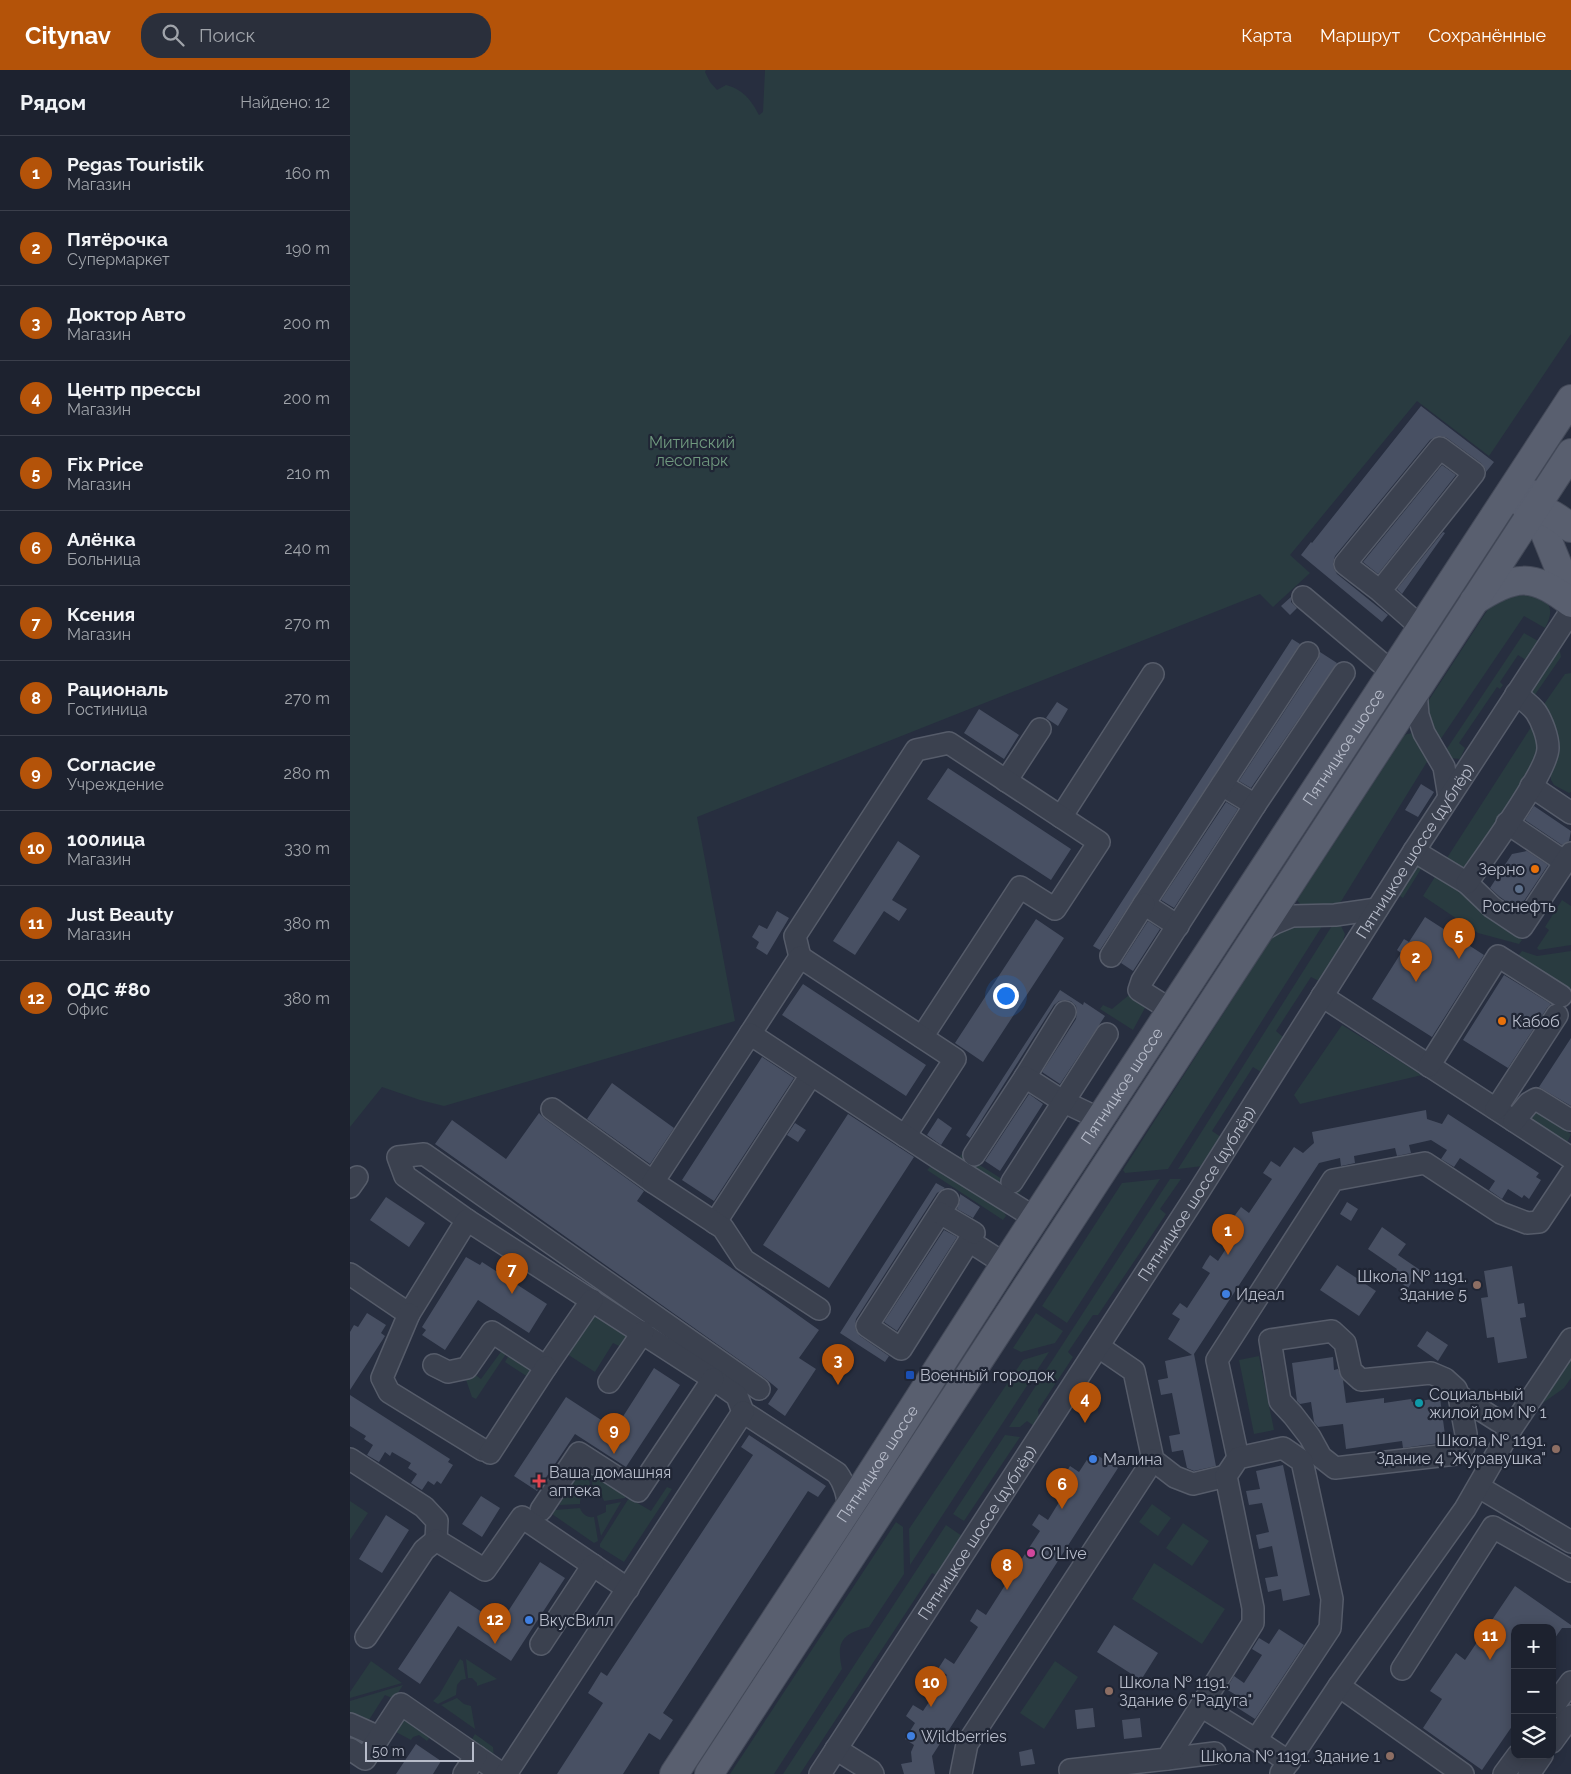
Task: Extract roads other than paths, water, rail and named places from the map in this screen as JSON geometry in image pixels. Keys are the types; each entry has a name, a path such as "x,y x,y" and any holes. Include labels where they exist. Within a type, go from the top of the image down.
{"main road":[{"name":"Пятницкое шоссе","path":"674,1774 849,1508 1004,1264 1036,1218 1571,399"},
{"name":"Пятницкое шоссе","path":"709,1774 1571,452"},
{"path":"1530,462 1528,475 1534,506 1571,598"},
{"path":"1498,512 1510,506 1534,506 1563,521 1571,528"},
{"path":"1473,602 1502,585 1518,581 1534,582 1553,589 1571,603"}],"street":[{"path":"1380,591 1474,473 1440,448 1345,564 1380,591 1422,628"},
{"path":"1303,597 1392,673"},
{"name":"Пятницкое шоссе (дублёр)","path":"820,1774 1199,1191 1414,851 1571,610"},
{"path":"1111,956 1308,653"},
{"path":"1171,1010 1139,990 1142,980 1256,804 1344,673"},
{"path":"1061,817 1153,674"},
{"path":"1416,691 1418,715 1424,733 1444,767 1449,797"},
{"path":"1467,883 1545,762 1548,748 1545,732 1536,712 1516,694"},
{"path":"1006,781 1040,729"},
{"path":"905,1136 955,1058 922,1037 800,957 795,936 916,750 949,743 1099,842 1055,909 1020,887 922,1037"},
{"path":"1222,785 1256,804"},
{"path":"1531,786 1571,813"},
{"path":"1414,851 1467,883 1492,907 1522,927 1568,858 1507,823"},
{"path":"1144,904 1178,926"},
{"path":"1256,934 1292,916 1335,915 1377,909"},
{"path":"1429,1066 1498,956 1559,1006 1496,1109"},
{"path":"653,1182 800,957"},
{"path":"1322,996 1571,1158"},
{"path":"974,1155 1065,1012"},
{"path":"750,1034 905,1136 1036,1218"},
{"path":"1012,1182 1107,1034"},
{"path":"715,1223 811,1075"},
{"path":"1025,1077 1064,1102 1100,1119"},
{"path":"1514,1121 1528,1102 1536,1100 1570,1120"},
{"path":"552,1109 653,1182 723,1228 744,1260 819,1309"},
{"path":"759,1389 424,1154 398,1157 405,1176 467,1220 643,1332 738,1396 743,1412 837,1473 846,1489 849,1508"},
{"path":"1238,1458 1217,1360 1333,1180 1425,1163 1501,1213 1527,1223 1540,1222 1571,1174"},
{"path":"975,1231 901,1349 867,1326 944,1206 975,1231 1004,1264"},
{"path":"467,1220 409,1314 382,1378 389,1392 486,1451 592,1300"},
{"path":"350,1274 409,1314"},
{"path":"1460,1396 1466,1434 1464,1447 1456,1454 1335,1468 1321,1457 1310,1437 1280,1401 1270,1340 1332,1331 1345,1342 1351,1371 1361,1380 1430,1373 1445,1379 1456,1389 1460,1396 1511,1429"},
{"path":"434,1365 448,1372 467,1368 492,1332 546,1367"},
{"path":"609,1382 643,1332"},
{"path":"1201,1706 1256,1740 1285,1768 1339,1686 1465,1509 1511,1429 1571,1339"},
{"path":"1098,1347 1134,1371 1153,1460 1175,1477 1194,1484 1226,1476 1238,1458 1283,1448 1302,1461 1332,1599 1330,1628 1256,1740"},
{"path":"541,1510 579,1453 638,1490 712,1379"},
{"path":"506,1774 743,1412"},
{"path":"350,1459 424,1508 437,1521 436,1540 424,1550 366,1637"},
{"path":"960,1774 967,1744 1153,1460"},
{"path":"837,1473 856,1474 875,1467"},
{"path":"1167,1759 1253,1623 1253,1608 1226,1476"},
{"path":"1478,1487 1571,1542"},
{"path":"1465,1509 1571,1571"},
{"path":"436,1540 486,1570 522,1517 628,1589"},
{"path":"1402,1669 1493,1527"},
{"path":"541,1644 593,1565"},
{"path":"1556,1703 1571,1682"},
{"path":"1339,1686 1463,1774"},
{"path":"350,1749 365,1758 401,1704 502,1774"},
{"path":"1556,1737 1571,1716"},
{"path":"350,1724 379,1737"},
{"path":"836,1749 871,1771 872,1774"},
{"path":"1070,1774 1070,1770 1215,1753"},
{"path":"464,1774 476,1756"},
{"path":"1504,1774 1515,1759"},
{"path":"1529,1774 1539,1759"}],"place":[{"name":"Зерно","path":"1535,869"},
{"name":"Роснефть","path":"1519,889"},
{"name":"Fix Price","path":"1459,959"},
{"name":"Пятёрочка","path":"1416,982"},
{"name":"Кабоб","path":"1502,1021"},
{"name":"Pegas Touristik","path":"1228,1255"},
{"name":"Школа № 1191. Здание 5","path":"1477,1285"},
{"name":"Ксения","path":"512,1294"},
{"name":"Идеал","path":"1226,1294"},
{"name":"Военный городок","path":"910,1375"},
{"name":"Доктор Авто","path":"838,1385"},
{"name":"Социальный жилой дом № 1","path":"1419,1403"},
{"name":"Центр прессы","path":"1085,1423"},
{"name":"Школа № 1191. Здание 4 \"Журавушка\"","path":"1556,1449"},
{"name":"Согласие","path":"614,1454"},
{"name":"Малина","path":"1093,1459"},
{"name":"Ваша домашняя аптека","path":"539,1481"},
{"name":"Алёнка","path":"1062,1509"},
{"name":"O'Live","path":"1031,1553"},
{"name":"Рациональ","path":"1007,1590"},
{"name":"ВкусВилл","path":"529,1620"},
{"name":"ОДС #80","path":"495,1644"},
{"name":"Just Beauty","path":"1490,1660"},
{"name":"Школа № 1191. Здание 6 \"Радуга\"","path":"1109,1691"},
{"name":"100лица","path":"931,1707"},
{"name":"Wildberries","path":"911,1736"},
{"name":"Школа № 1191. Здание 1","path":"1390,1756"}],"park label":[{"name":"Митинский лесопарк","path":"692,451"}]}
